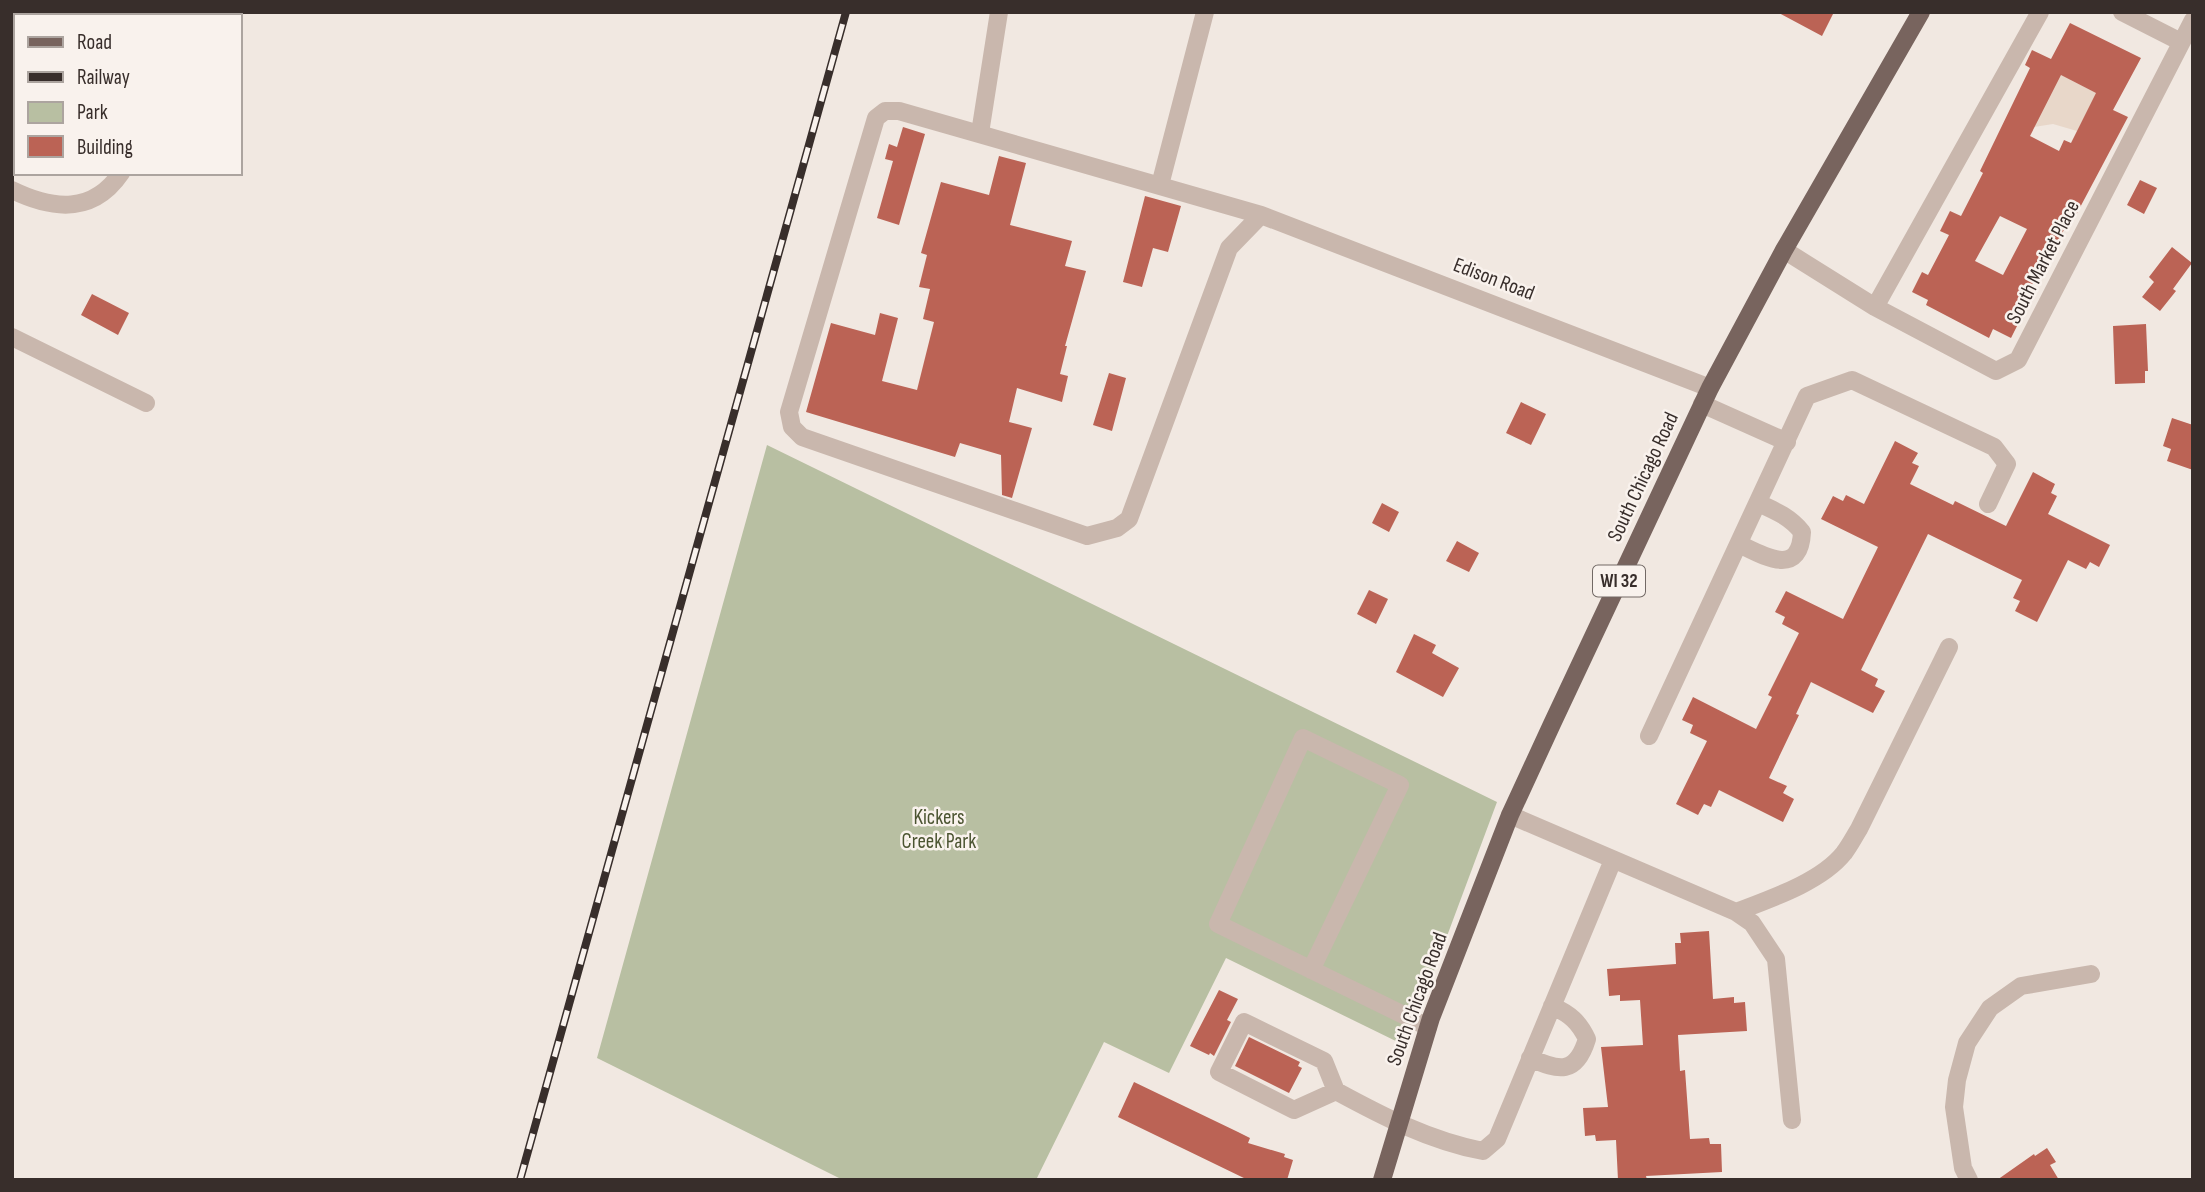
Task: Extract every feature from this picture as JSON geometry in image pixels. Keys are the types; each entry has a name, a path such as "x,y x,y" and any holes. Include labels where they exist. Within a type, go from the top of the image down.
{"main road":[{"name":"South Chicago Road","path":"1382,1180 1428,1027 1510,816 1706,396 1784,250 1921,12"}],"street":[{"path":"980,133 999,12"},
{"path":"1160,185 1205,12"},
{"path":"1875,307 2040,12"},
{"path":"2122,12 2181,42"},
{"name":"South Market Place","path":"1784,250 1875,307 1996,371 2018,359 2193,19"},
{"name":"Edison Road","path":"1261,215 1229,248 1129,519 1117,528 1087,536 802,437 792,427 789,412 876,118 885,111 899,111 1261,215 1706,396 1787,442"},
{"path":"12,190 51,204 74,206 110,189 120,175"},
{"path":"12,337 146,403"},
{"path":"1649,736 1807,396 1852,380 1994,447 2007,464 1988,505"},
{"path":"1739,544 1776,561 1787,560 1797,554 1802,544 1802,533 1795,523 1758,503"},
{"path":"1736,912 1777,896 1819,874 1843,855 1859,829 1950,648"},
{"path":"1311,970 1400,785 1303,738 1218,924 1311,970 1428,1027"},
{"path":"1510,816 1736,912 1752,923 1776,959 1792,1120"},
{"path":"1336,1091 1294,1110 1219,1072 1244,1022 1324,1061 1336,1091 1399,1125 1483,1151 1497,1139 1613,860"},
{"path":"1969,1180 1964,1168 1954,1107 1957,1080 1967,1043 1990,1008 2021,986 2091,974"},
{"path":"1530,1058 1554,1069 1569,1066 1583,1053 1587,1039 1580,1024 1568,1013 1552,1006"}],"green space":[{"name":"Kickers Creek Park","path":"767,445 1497,802 1406,1046 1226,958 1169,1073 1104,1042 1036,1180 843,1180 597,1058"}],"shaded area":[{"path":"2063,65 2071,80 2097,93 2077,131 2053,124 2034,127"}],"building":[{"path":"1777,12 1834,12 1822,36"},
{"path":"2070,23 2141,58 2113,110 2128,117 2076,215 2073,213 2037,280 2035,279 2014,322 2018,324 2011,338 1993,329 1989,338 1926,305 1928,300 1912,292 1922,272 1928,275 1949,235 1940,231 1950,211 1961,216 1983,173 1980,171 2030,68 2025,65 2032,50 2051,59","holes":["2061,75 2096,93 2071,143 2064,140 2059,151 2030,136","2000,216 2027,229 2003,275 1975,261"]},
{"path":"903,127 925,134 899,225 877,218 893,161 885,159 889,144 897,147"},
{"path":"999,156 1026,163 1010,225 1072,241 1065,266 1086,271 1065,346 1060,374 1068,376 1062,402 1017,388 1009,422 1032,428 1012,498 1002,495 1001,455 960,443 955,457 806,412 831,323 875,335 880,313 898,318 882,381 917,390 934,322 923,319 930,289 919,287 927,255 921,253 941,182 989,195"},
{"path":"2140,180 2157,188 2144,214 2127,205"},
{"path":"1145,196 1181,206 1168,252 1153,248 1142,287 1123,282"},
{"path":"2172,247 2192,263 2173,289 2176,291 2160,311 2142,297 2154,282 2149,277"},
{"path":"92,294 129,313 118,335 81,315"},
{"path":"2146,324 2148,371 2145,371 2145,383 2115,384 2113,326"},
{"path":"1109,373 1126,378 1112,431 1093,425"},
{"path":"1521,402 1546,414 1531,445 1506,433"},
{"path":"2172,418 2193,425 2193,470 2167,461 2171,449 2163,446"},
{"path":"1895,441 1918,453 1912,463 1919,466 1910,484 1953,505 1955,501 2006,526 2033,472 2055,484 2051,493 2057,496 2048,514 2110,545 2099,567 2090,562 2086,569 2068,560 2037,622 2015,611 2020,601 2013,598 2022,580 1928,534 1861,670 1878,679 1875,686 1885,691 1873,713 1811,682 1796,714 1799,715 1769,778 1787,786 1783,793 1794,799 1783,822 1719,790 1711,807 1704,804 1698,815 1676,804 1707,741 1690,733 1693,725 1682,720 1693,697 1756,729 1772,697 1768,695 1799,633 1782,624 1785,617 1775,612 1786,591 1843,619 1878,547 1821,519 1833,496 1843,501 1846,495 1864,504"},
{"path":"1382,503 1399,512 1389,532 1372,523"},
{"path":"1457,541 1479,553 1469,572 1446,561"},
{"path":"1369,590 1388,599 1376,624 1357,614"},
{"path":"1414,634 1436,645 1432,653 1459,668 1443,697 1396,672"},
{"path":"1709,931 1713,999 1734,997 1734,1003 1745,1002 1747,1031 1678,1035 1680,1071 1685,1070 1690,1139 1709,1138 1710,1144 1721,1144 1722,1172 1646,1176 1647,1180 1618,1180 1616,1140 1596,1141 1595,1135 1585,1136 1583,1108 1608,1107 1601,1047 1643,1045 1640,1000 1620,1001 1620,995 1609,996 1607,969 1676,964 1675,943 1681,943 1680,933"},
{"path":"1219,990 1238,999 1227,1020 1231,1022 1214,1056 1190,1046"},
{"path":"1249,1037 1300,1062 1298,1066 1302,1068 1289,1093 1235,1066"},
{"path":"1134,1082 1250,1138 1248,1143 1285,1154 1284,1157 1293,1160 1287,1180 1248,1180 1118,1117"},
{"path":"2047,1148 2056,1162 2050,1165 2059,1180 1997,1180 2034,1154 2035,1156"}],"railway":[{"path":"520,1180 846,12"}]}
